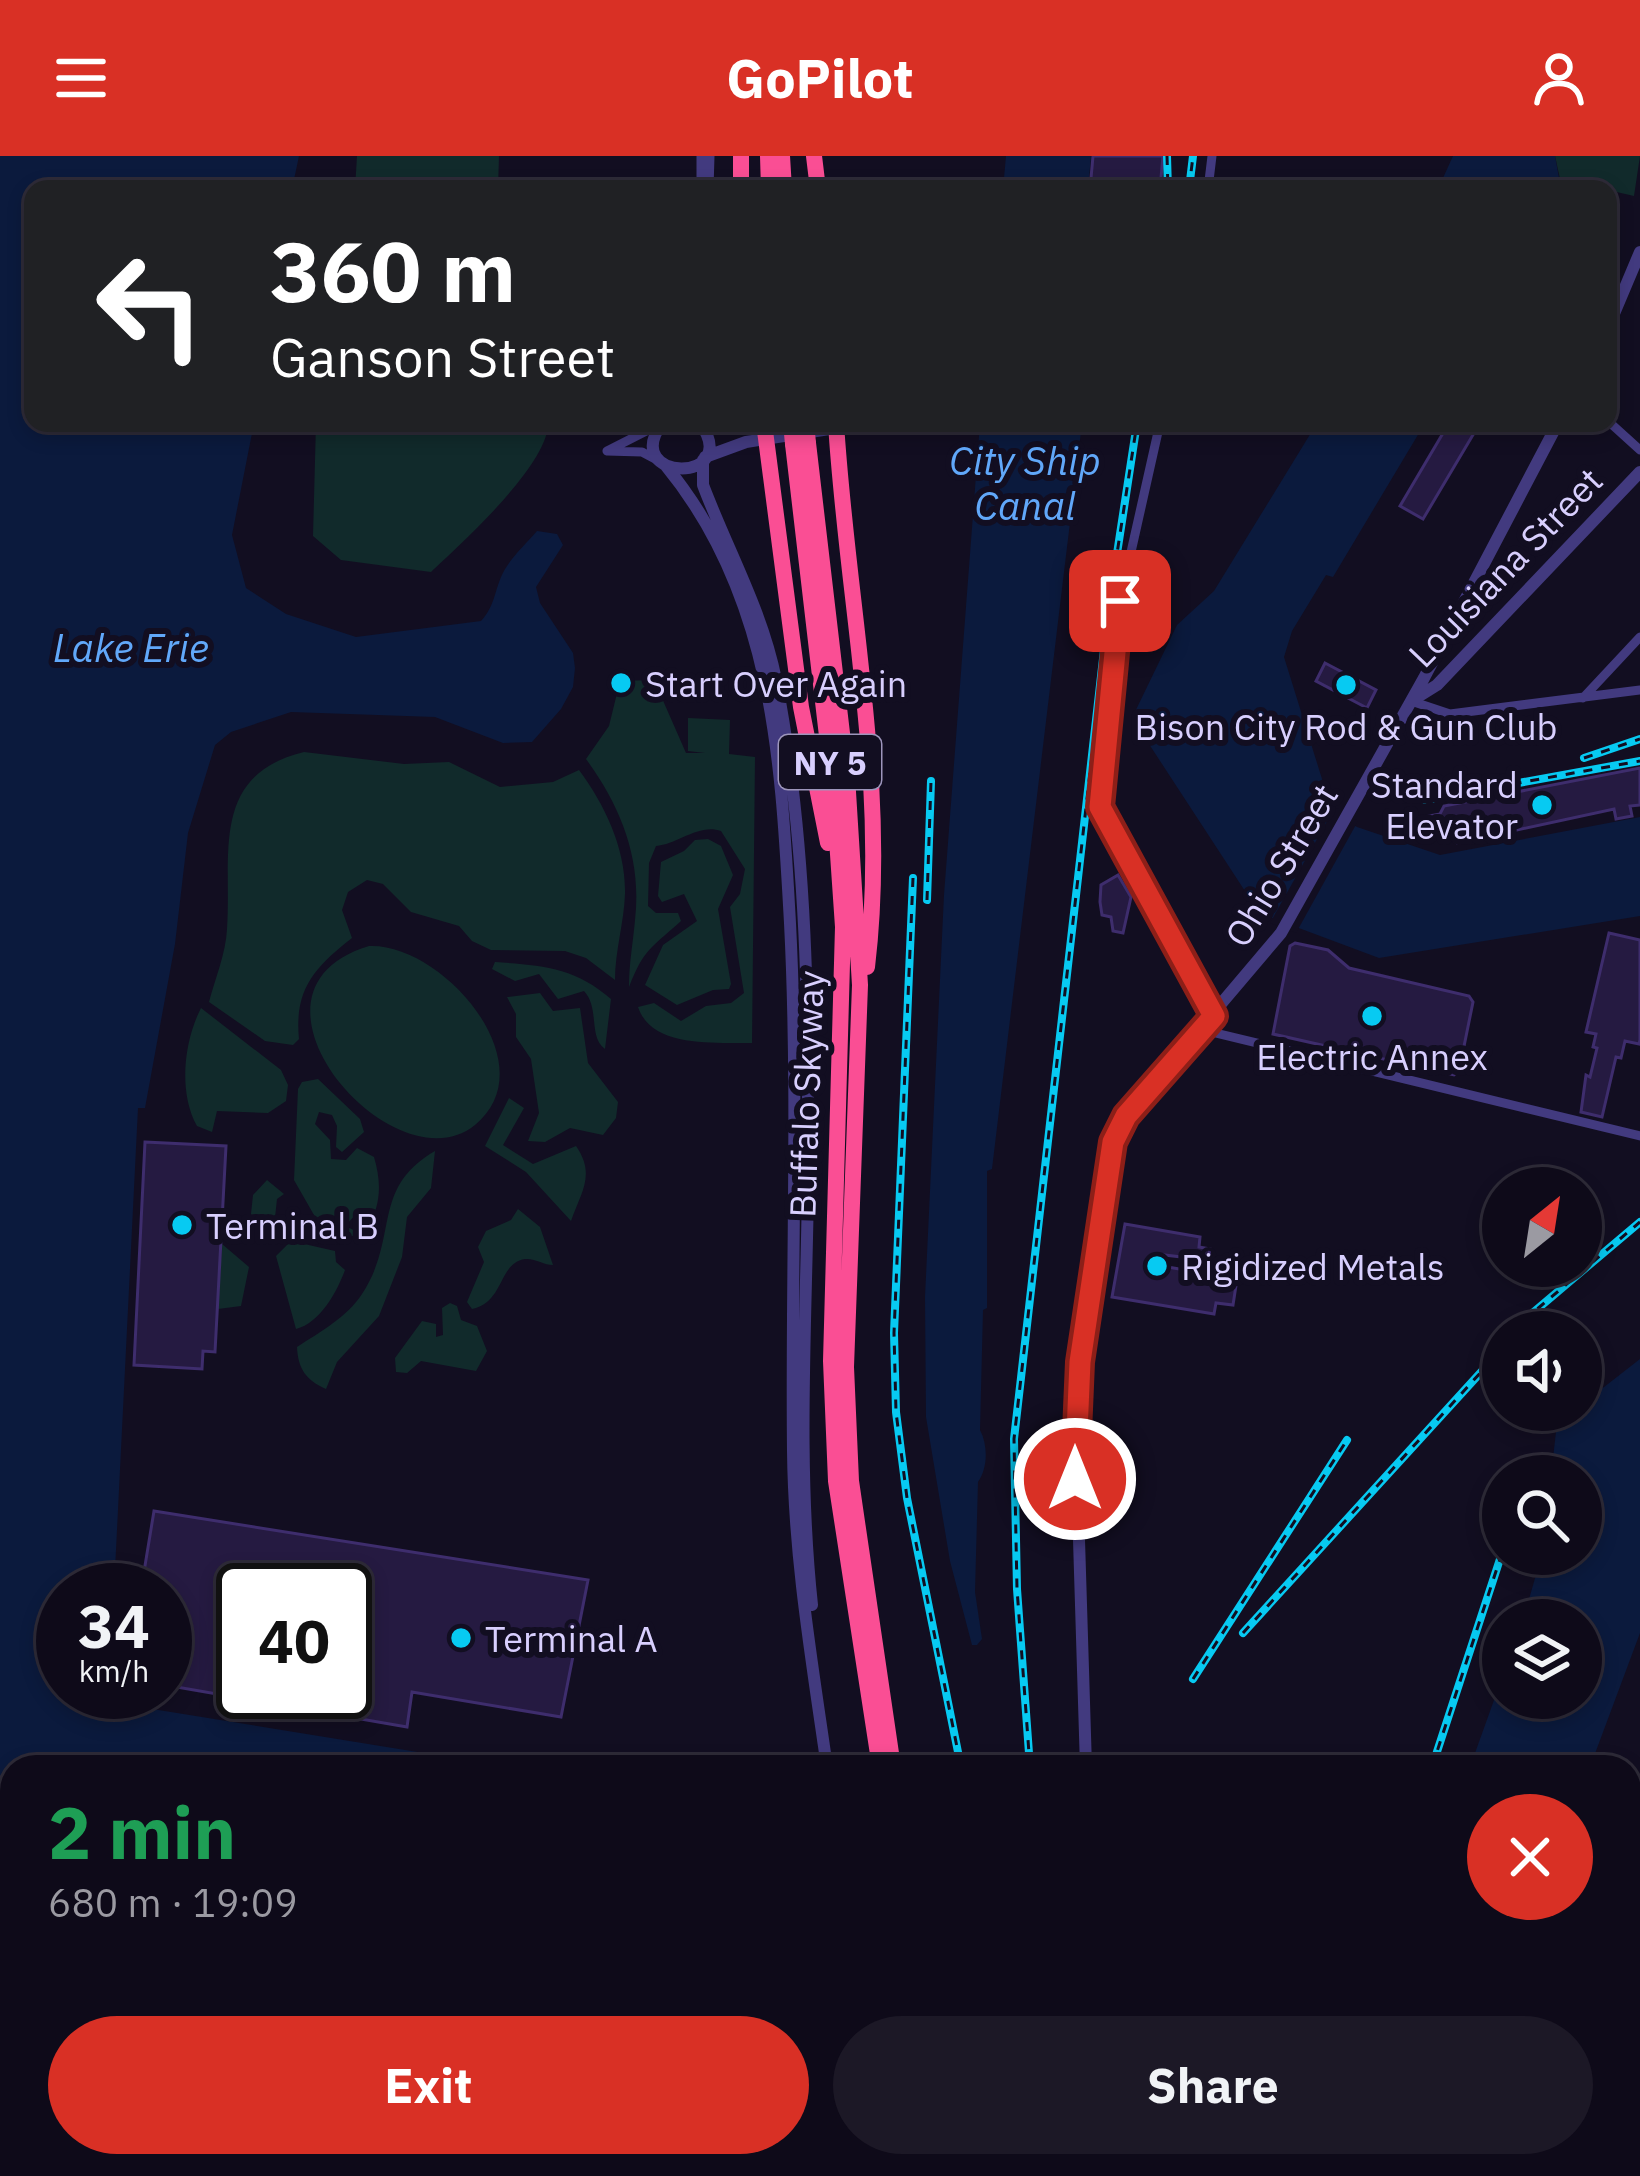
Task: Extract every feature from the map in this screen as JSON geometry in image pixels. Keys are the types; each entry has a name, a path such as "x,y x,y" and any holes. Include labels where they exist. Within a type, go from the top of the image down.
{"highway":[{"path":"765,432 801,707 843,927"},
{"name":"Buffalo Skyway","path":"795,432 847,776 860,985 848,1089 831,1361 836,1481 878,1755"},
{"name":"Buffalo Skyway","path":"803,432 800,444 843,927 851,1481 891,1755"},
{"path":"837,432 868,696 872,773 868,966 860,985"}],"street":[{"path":"1617,307 1640,252"},
{"path":"1617,430 1640,450"},
{"path":"644,432 607,451 642,452 665,465 688,470 763,432"},
{"path":"658,432 653,442 688,494 739,590 776,701"},
{"path":"704,432 703,485 749,589 776,701 802,1056 795,1534 828,1755"},
{"path":"711,432 720,439 746,442"},
{"path":"1158,432 1120,601 1100,807 1214,1016"},
{"name":"Ohio Street","path":"1088,1755 1075,1514 1075,1410 1113,1142 1126,1116 1281,933 1553,432"},
{"name":"Louisiana Street","path":"1411,701 1444,678 1640,472"},
{"path":"1583,698 1640,637"},
{"path":"1411,701 1450,714 1640,690"},
{"path":"1203,1030 1640,1136"}],"green space":[{"path":"357,156 499,156 498,180 356,180"},
{"path":"1555,156 1640,156 1634,196 1617,192 1617,180 1560,179"},
{"path":"316,432 546,432 520,481 431,572 341,560 313,536"},
{"path":"654,680 686,753 705,753 688,751 688,718 730,720 729,754 755,757 752,1043 671,1037 645,1021 638,1007 654,1003 681,1021 706,1006 731,1003 744,993 730,907 740,894 745,869 721,831 705,830 656,846 649,863 648,906 656,913 678,913 681,921 649,950 629,987 636,898 632,855 619,815 586,759 609,726 620,681"},
{"path":"304,752 404,764 449,762 500,787 553,782 579,770 605,813 622,861 625,894 615,980 586,958 565,951 491,950 472,941 459,926 411,912 383,884 367,880 348,892 342,910 352,938 310,981 300,1006 299,1039 293,1045 265,1041 209,1002 226,938 229,847 239,799 253,779 274,763"},
{"path":"708,839 721,846 733,875 718,909 731,984 729,989 713,990 677,1005 645,985 663,945 697,921 684,894 662,902 658,896 661,862 695,840"},
{"path":"369,946 398,950 427,964 477,1012 493,1041 500,1071 494,1100 475,1125 441,1138 403,1131 366,1109 335,1077 315,1040 311,1002 327,969"},
{"path":"495,962 570,974 598,988 611,999 605,1049 584,991 558,999 539,974 515,981 492,969"},
{"path":"540,993 553,1011 580,1008 588,1063 618,1102 616,1118 603,1135 570,1128 545,1142 528,1141 539,1113 531,1059 516,1037 516,1014 507,997"},
{"path":"201,1008 281,1070 288,1085 286,1101 268,1113 217,1111 212,1132 197,1126 185,1082 191,1036"},
{"path":"318,1079 360,1119 364,1132 342,1152 336,1147 332,1115 319,1112 315,1124 330,1140 331,1159 346,1160 357,1148 374,1157 379,1186 375,1213 366,1231 361,1227 361,1209 345,1226 360,1233 330,1242 302,1229 314,1215 294,1180 298,1089 302,1082"},
{"path":"509,1098 524,1108 503,1145 533,1164 576,1146 582,1156 585,1184 571,1221 526,1172 485,1146"},
{"path":"435,1151 431,1188 407,1217 402,1257 379,1316 337,1362 326,1389 304,1373 297,1347 341,1317 362,1294 380,1253 393,1198 415,1166"},
{"path":"267,1180 284,1194 277,1199 274,1227 280,1229 270,1243 250,1223 253,1195"},
{"path":"518,1209 540,1227 553,1265 529,1259 516,1262 490,1299 472,1309 467,1302 484,1262 478,1247 486,1231 511,1220"},
{"path":"291,1241 335,1251 336,1262 345,1270 320,1313 296,1329 276,1256"},
{"path":"222,1244 249,1267 241,1306 218,1309"},
{"path":"450,1303 457,1306 461,1320 477,1326 487,1351 476,1371 421,1361 407,1373 396,1372 395,1358 422,1321 436,1324 436,1337 443,1335 442,1308"}],"water":[{"name":"Lake Erie","path":"0,156 299,156 294,180 24,180 24,432 252,432 232,535 246,588 286,614 356,637 481,621 504,571 537,531 557,534 563,545 536,587 540,603 573,653 573,687 532,742 503,743 435,717 291,712 231,732 215,745 188,833 175,944 145,1108 138,1108 115,1563 36,1563 36,1719 192,1715 436,1755 0,1755"},
{"path":"1006,156 1091,156 1089,180 1004,180"},
{"path":"1453,156 1555,156 1559,178 1567,180 1442,180"},
{"name":"City Ship Canal","path":"979,432 1081,432 992,1169 987,1171 987,1308 983,1310 980,1430 986,1456 978,1482 975,1592 982,1639 977,1645 972,1645 950,1561 926,1417 925,1297 944,895"},
{"path":"1311,432 1420,432 1333,577 1326,575 1292,631 1284,657 1327,795 1322,806 1357,827 1440,855 1640,817 1640,916 1379,958 1258,911 1132,718 1177,625 1214,591"},
{"path":"1640,1359 1640,1633 1594,1755 1474,1755 1487,1719 1602,1719 1602,1599 1529,1599 1536,1575 1602,1575 1602,1455 1553,1455 1556,1431 1602,1431 1602,1389"}],"pier":[{"path":"1335,807 1358,821 1296,933 1270,923"}],"building":[{"path":"1093,156 1163,156 1161,180 1091,180"},
{"path":"1444,432 1475,432 1423,519 1400,506"},
{"name":"Bison City Rod & Gun Club","path":"1325,663 1376,690 1367,708 1316,681"},
{"name":"Standard Elevator","path":"1640,768 1640,805 1630,806 1632,816 1616,819 1614,809 1457,843 1445,834 1431,838 1423,834 1419,818 1440,814 1444,806"},
{"path":"1118,875 1131,897 1123,933 1113,931 1111,917 1102,915 1100,902 1101,885"},
{"path":"1609,933 1640,940 1640,1040 1639,1044 1625,1041 1621,1058 1616,1057 1602,1117 1581,1112 1586,1075 1590,1077 1597,1048 1593,1047 1596,1034 1586,1032"},
{"name":"Electric Annex","path":"1290,946 1328,950 1349,968 1469,996 1473,1002 1459,1071 1454,1075 1273,1034"},
{"name":"Terminal B","path":"145,1142 226,1146 215,1352 203,1351 202,1369 134,1365"},
{"name":"Rigidized Metals","path":"1125,1224 1200,1237 1199,1247 1210,1249 1208,1260 1164,1255 1162,1266 1237,1279 1233,1305 1216,1303 1214,1314 1112,1297"},
{"name":"Terminal A","path":"154,1511 588,1580 561,1717 412,1692 407,1727 361,1719 372,1719 372,1563 216,1563 216,1694 192,1690 192,1563 145,1563"}],"railway":[{"path":"1167,156 1168,180"},
{"path":"1190,180 1193,156"},
{"path":"1029,1755 1017,1589 1014,1439 1109,606 1136,432"},
{"path":"1584,758 1640,739"},
{"path":"1424,800 1640,761"},
{"path":"927,900 931,781"},
{"path":"913,878 894,1333 896,1412 907,1498 959,1755"},
{"path":"1535,1311 1640,1222"},
{"path":"1243,1633 1482,1371"},
{"path":"1193,1679 1347,1440"},
{"path":"1436,1755 1495,1575"}],"place":[{"name":"Start Over Again","path":"621,683"},
{"name":"Bison City Rod & Gun Club","path":"1346,685"},
{"name":"Standard Elevator","path":"1542,805"},
{"name":"Electric Annex","path":"1372,1016"},
{"name":"Terminal B","path":"182,1225"},
{"name":"Rigidized Metals","path":"1157,1266"},
{"name":"Terminal A","path":"461,1638"}],"route":[{"path":"1075,1479 1080,1362 1113,1142 1126,1116 1214,1016 1100,807 1120,601"}]}
